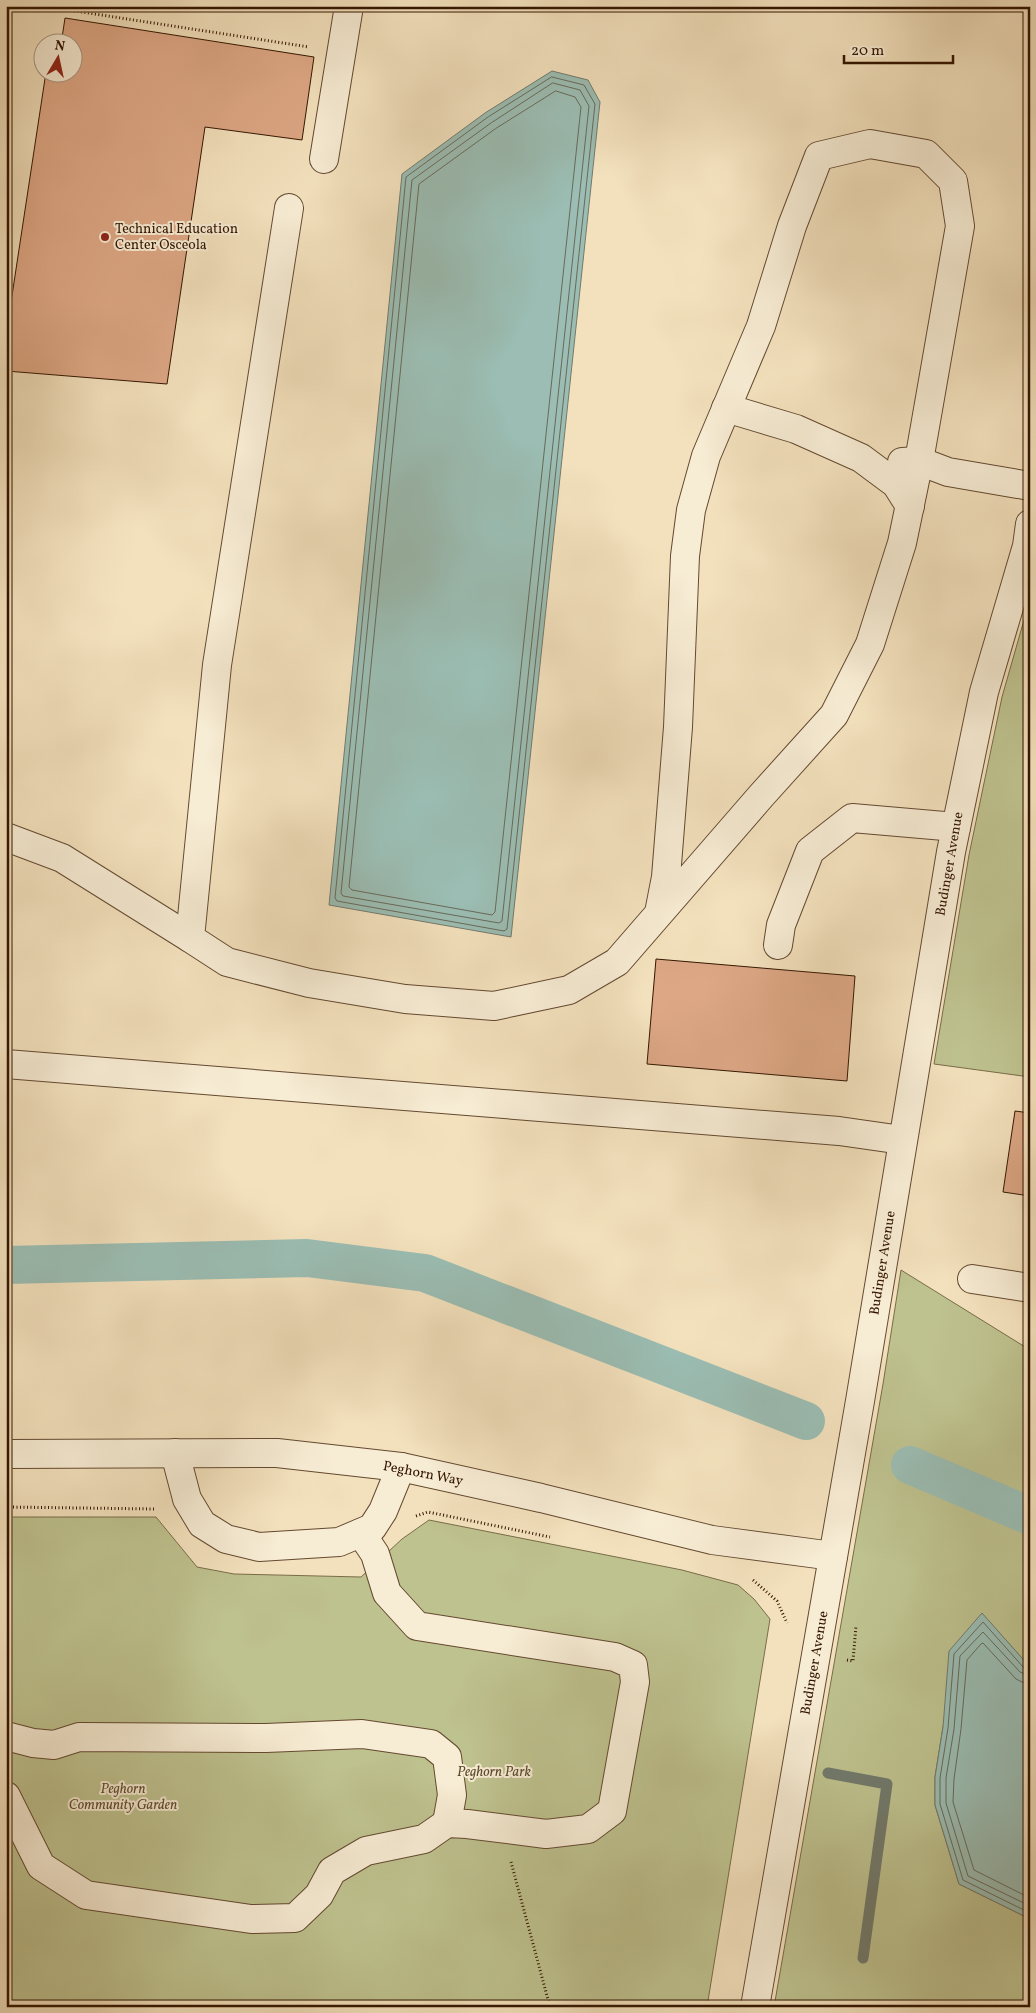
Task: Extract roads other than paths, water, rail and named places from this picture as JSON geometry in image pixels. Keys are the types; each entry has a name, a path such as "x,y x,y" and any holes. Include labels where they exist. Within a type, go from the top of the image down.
{"street":[{"path":"324,160 349,6"},
{"path":"6,837 62,858 227,962 310,983 405,999 494,1006 569,990 617,962 834,715 870,644 902,543 910,506 960,226 953,181 926,154 870,144 819,156 792,226 761,326 706,456 691,510 685,556 678,727 666,877 659,913"},
{"path":"190,938 217,665 289,208"},
{"path":"726,408 796,429 860,458 896,484 910,506"},
{"path":"860,458 900,462 919,461 948,472 1030,486"},
{"name":"Budinger Avenue","path":"755,2007 860,1401 902,1140 956,827 984,692 1027,546 1030,524"},
{"path":"778,945 781,925 810,851 852,818 956,827"},
{"path":"6,1064 829,1130 902,1140"},
{"path":"972,1279 1030,1288"},
{"name":"Peghorn Way","path":"6,1454 277,1453 401,1468 540,1498 712,1540 833,1556"},
{"path":"175,1454 187,1499 202,1524 226,1539 259,1548 339,1542 372,1528 383,1511 401,1468"},
{"path":"6,1796 41,1866 86,1895 251,1919 295,1918 319,1896 332,1871 366,1851 424,1839 447,1823 546,1834 588,1829 612,1811 635,1682 633,1665 615,1657 417,1626 387,1593 375,1554 361,1533"},
{"path":"6,1736 33,1743 54,1745 79,1737 266,1738 362,1734 431,1744 447,1757 452,1795 447,1823"}],"water":[{"path":"552,71 588,80 600,102 511,937 329,905 402,174 485,113"},
{"path":"982,1613 1030,1667 1030,1919 959,1884 935,1805 935,1777 943,1727 949,1651"}],"waterway":[{"path":"6,1265 307,1258 425,1273 806,1421"},
{"path":"910,1465 1030,1516"},
{"path":"828,1773 887,1784 863,1958"}],"place":[{"name":"Technical Education Center Osceola","path":"105,237"}],"park label":[{"name":"Peghorn Park","path":"494,1772"},
{"name":"Peghorn Community Garden","path":"123,1798"}]}
